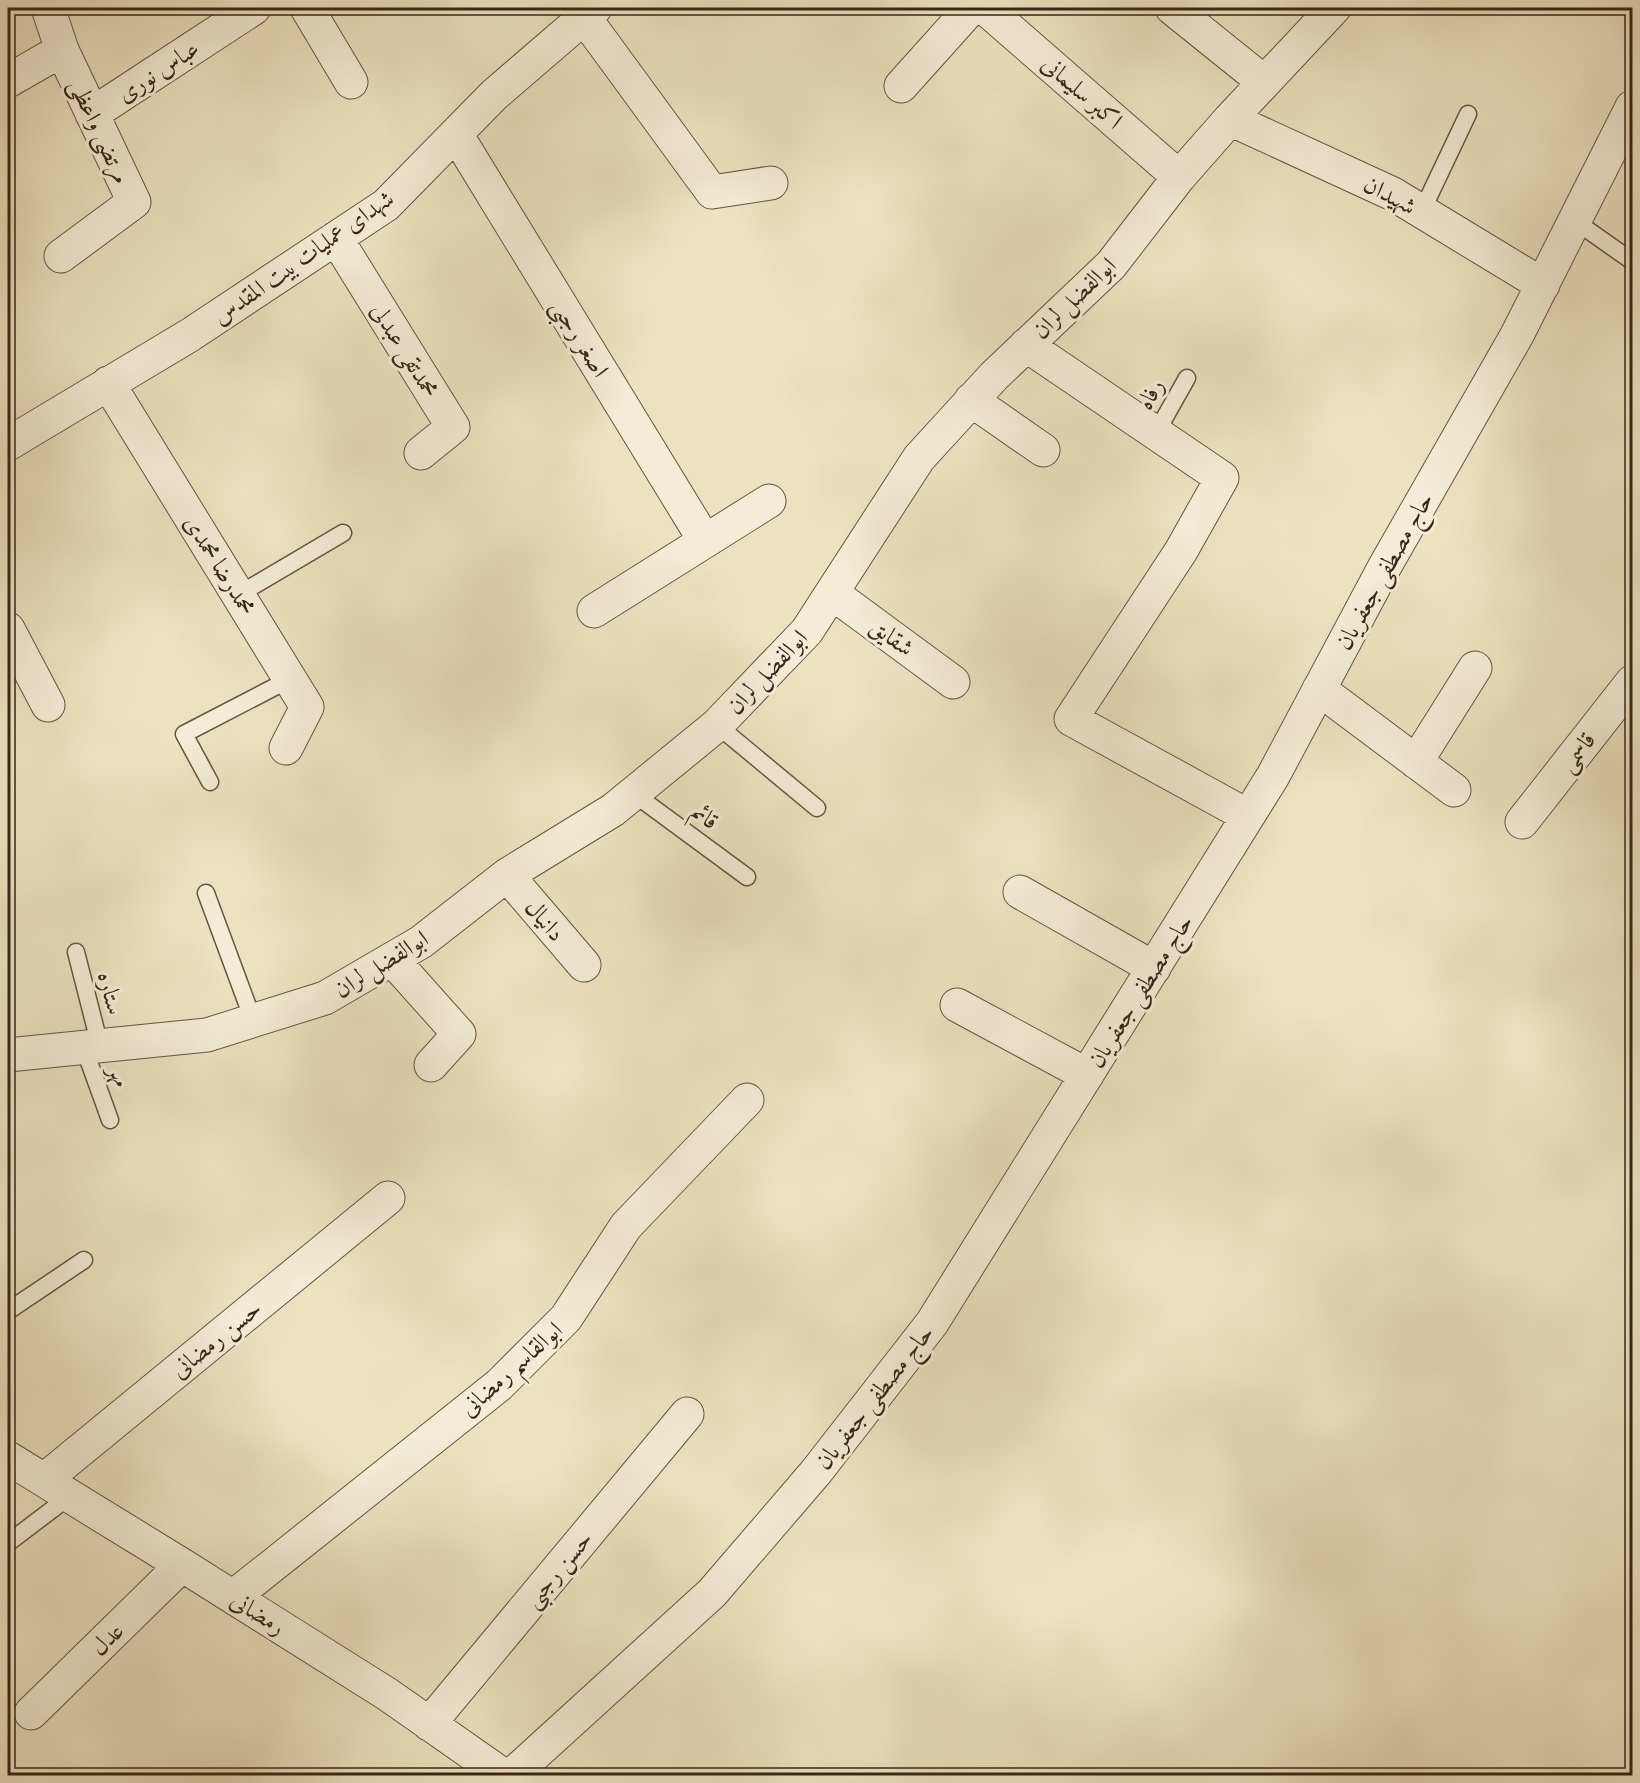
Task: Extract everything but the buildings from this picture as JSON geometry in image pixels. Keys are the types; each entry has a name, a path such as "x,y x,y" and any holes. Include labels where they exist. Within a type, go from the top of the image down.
{"street":[{"name":"مرتضی واعظی","path":"48,8 62,50 134,202 61,256"},
{"name":"عباس نوری","path":"92,114 254,8"},
{"path":"307,8 351,82"},
{"path":"902,86 970,8"},
{"name":"اکبر سلیمانی","path":"985,8 1179,177"},
{"path":"1172,8 1264,82"},
{"name":"ابوالفضل لران","path":"8,1055 207,1035 325,998 421,942 507,875 613,810 717,725 807,631 919,458 993,376 1111,265 1179,177 1334,8"},
{"path":"589,12 712,192 771,183"},
{"name":"شهدای عملیات بیت المقدس","path":"8,444 190,335 386,205 494,95 589,12"},
{"path":"8,81 62,50"},
{"name":"حاج مصطفی جعفریان","path":"511,1776 712,1593 816,1472 932,1323 1273,776 1385,566 1518,335 1632,107"},
{"name":"شهیدان","path":"1230,119 1393,194 1543,285"},
{"name":"اصغر رجبی","path":"456,134 705,541"},
{"name":"محمدتقی عبدلی","path":"336,238 453,427 421,453"},
{"path":"1026,345 1222,478 1181,551 1071,718 1248,816"},
{"name":"محمدرضا محمدی","path":"108,383 307,707 286,748"},
{"path":"971,400 1043,450"},
{"path":"594,611 769,501"},
{"name":"شقایق","path":"832,593 952,681"},
{"path":"8,629 48,705"},
{"path":"1416,762 1475,668"},
{"name":"قاسمی","path":"1522,822 1632,682"},
{"path":"1319,689 1454,790"},
{"name":"دانیال","path":"507,875 584,965"},
{"path":"1020,892 1154,968"},
{"path":"392,959 459,1034 431,1065"},
{"path":"957,1005 1087,1075"},
{"name":"ابوالقاسم رمضانی","path":"233,1597 507,1376 566,1318 626,1226 747,1100"},
{"name":"حسن رمضانی","path":"57,1488 388,1198"},
{"name":"حسن رجبی","path":"429,1724 687,1414"},
{"name":"رمضانی","path":"8,1458 387,1694 504,1776"},
{"name":"عدل","path":"31,1713 182,1565"}],"lane":[{"path":"1422,211 1468,114"},
{"path":"1575,221 1632,261"},
{"name":"رفاه","path":"1156,434 1187,378"},
{"path":"238,595 343,533"},
{"path":"210,782 184,734 290,679"},
{"path":"717,725 817,808"},
{"name":"قائم","path":"633,793 747,877"},
{"path":"206,892 253,1020"},
{"name":"ستاره","path":"76,952 92,1047"},
{"name":"مهر","path":"92,1047 110,1120"},
{"path":"8,1311 84,1260"},
{"path":"8,1543 57,1488"}]}
